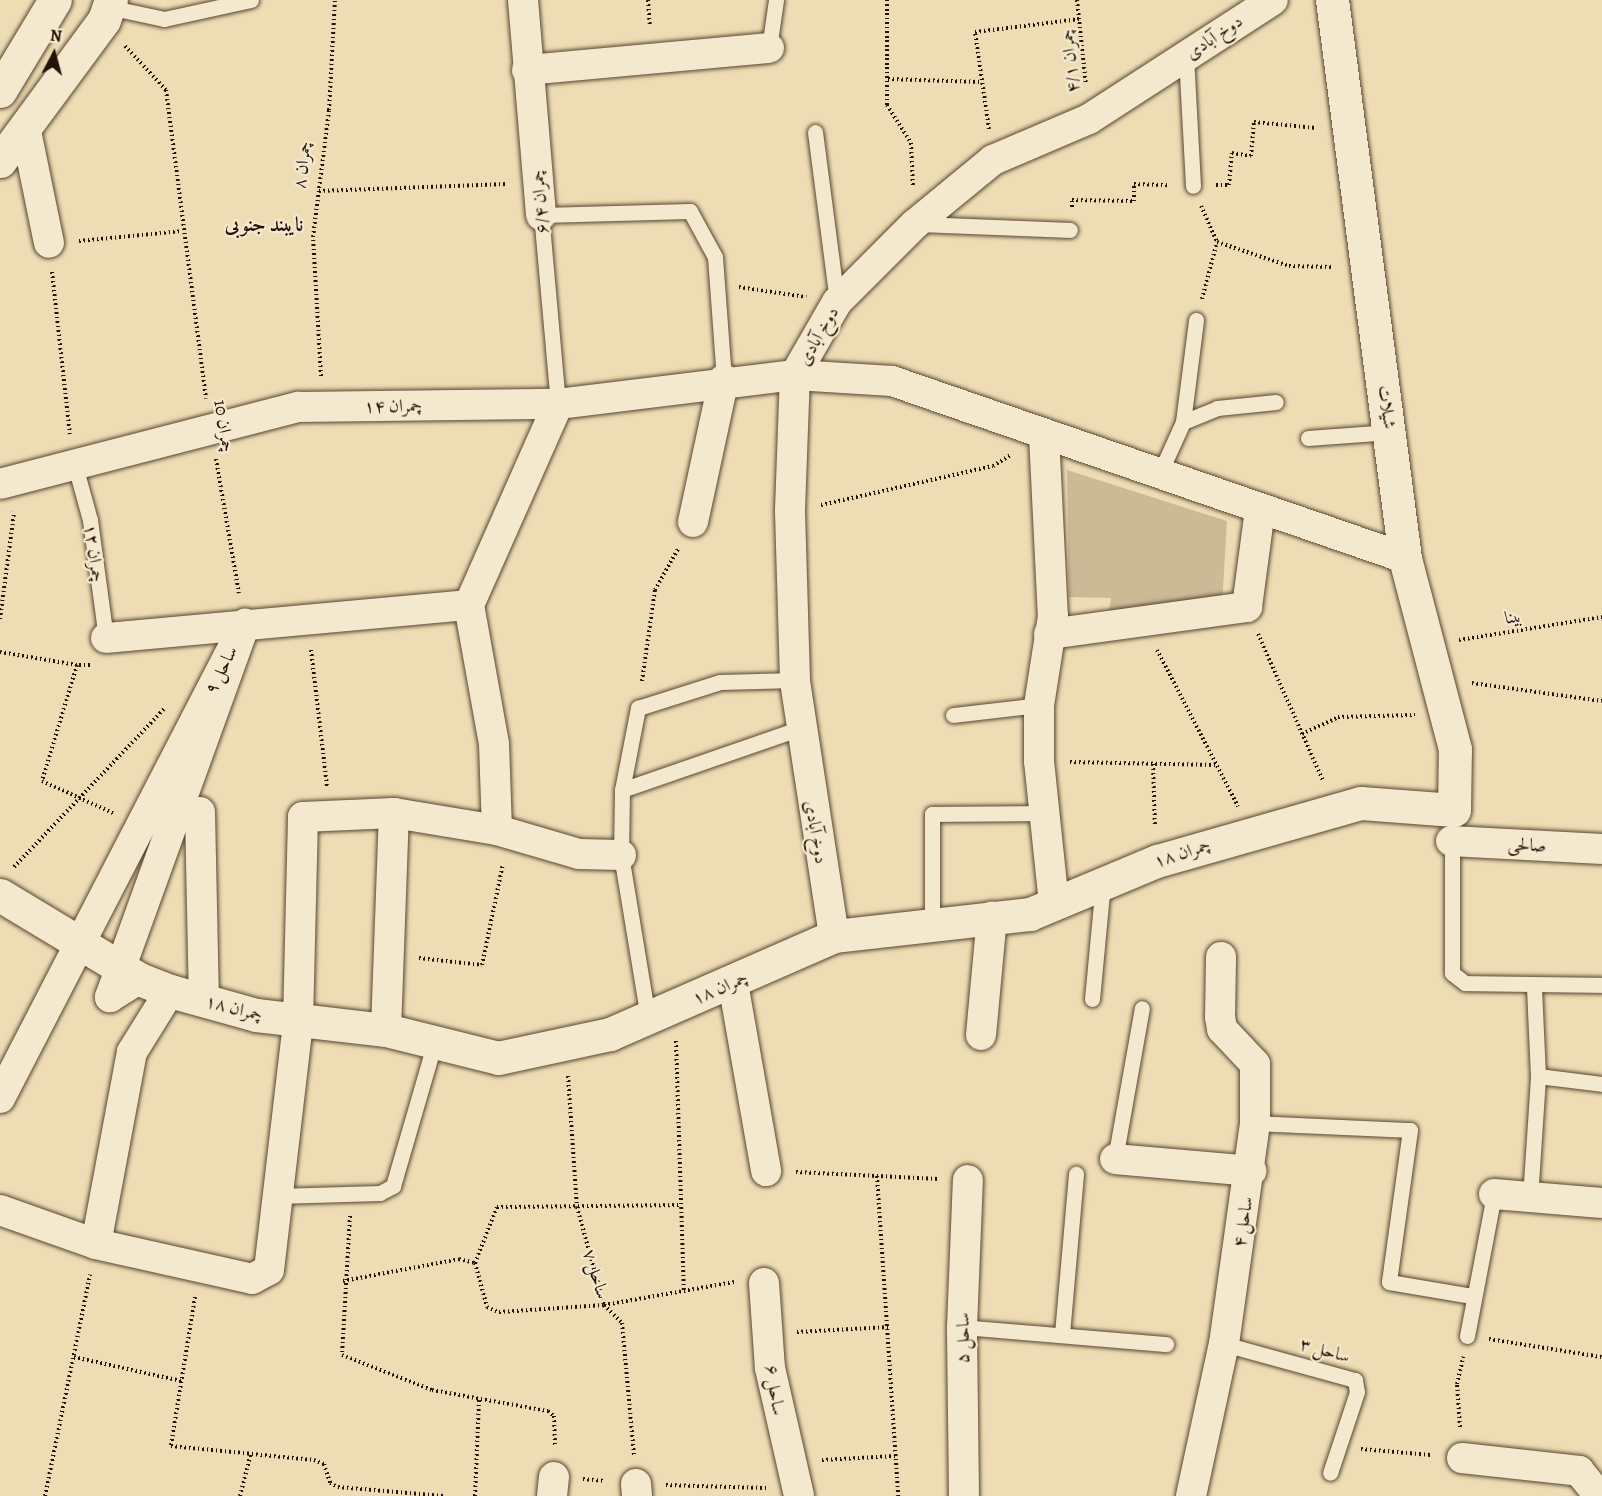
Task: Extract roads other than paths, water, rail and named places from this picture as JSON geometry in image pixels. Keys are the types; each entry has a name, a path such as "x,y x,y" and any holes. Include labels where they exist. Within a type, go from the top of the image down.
{"street":[{"path":"0,91 55,0"},
{"name":"چمران ۶/۴","path":"523,0 527,70 541,214"},
{"name":"دوخ آبادی","path":"834,936 798,729 790,510 795,375 837,302 915,224 993,160 1089,119 1186,56 1225,13 1273,0"},
{"name":"شیلات","path":"1332,0 1405,558 1455,749 1453,825"},
{"path":"0,161 26,131 108,9"},
{"path":"527,70 770,48"},
{"path":"26,131 49,243"},
{"name":"چمران ۱۴","path":"9,481 74,462 211,432 298,407 558,404 724,380 795,375 892,381 1260,510 1405,558"},
{"path":"693,522 724,380"},
{"path":"503,832 494,744 469,605 558,404"},
{"path":"1044,435 1049,634 1039,705 1039,761 1053,903"},
{"path":"1049,634 1144,625 1247,607 1260,510"},
{"path":"106,638 245,624 307,623 469,605"},
{"name":"ساحل ۹","path":"139,979 110,997 245,624"},
{"name":"ساحل ۹","path":"0,1098 245,624"},
{"name":"چمران ۱۸","path":"4,884 139,979 170,991 298,1023 386,1030 434,1045 498,1058 566,1046 662,1013 834,936 932,923 1030,914 1103,881 1157,861 1251,831 1361,802 1453,825"},
{"path":"200,812 204,1000"},
{"path":"386,1030 394,813"},
{"path":"0,1210 96,1244 261,1277 269,1269 298,1023 303,818 394,813 503,832 579,854 621,855"},
{"name":"صالحی","path":"1453,825 1602,849"},
{"path":"981,1035 992,917"},
{"name":"ساحل ۴","path":"1191,1496 1224,1344 1251,1172 1255,1123 1255,1064 1222,1029 1220,1017 1221,957"},
{"path":"733,983 766,1171"},
{"path":"96,1244 132,1052 170,991"},
{"path":"1115,1159 1251,1172"},
{"name":"ساحل ۵","path":"964,1496 962,1327 968,1180"},
{"path":"1494,1194 1602,1203"},
{"name":"ساحل ۶","path":"764,1283 770,1368 795,1482"},
{"path":"1462,1458 1580,1471 1599,1496"}],"lane":[{"path":"108,9 164,19 251,0"},
{"path":"770,48 776,0"},
{"path":"1186,56 1193,186"},
{"path":"815,132 837,302"},
{"path":"541,214 690,211 715,257 724,380"},
{"name":"چمران ۶/۴","path":"541,214 558,404"},
{"path":"915,224 1070,230"},
{"path":"1159,475 1183,422 1196,320"},
{"path":"1183,422 1217,408 1276,402"},
{"path":"1308,438 1390,432"},
{"name":"چمران ۱۲","path":"74,462 90,520 106,638"},
{"path":"662,1013 621,855 622,790 638,708 720,682 795,680"},
{"path":"952,715 1039,705"},
{"path":"622,790 798,729"},
{"path":"932,923 932,814 1045,813"},
{"path":"1453,825 1452,973 1465,983 1534,987 1602,985"},
{"path":"1092,999 1103,881"},
{"path":"1530,1198 1538,1076 1534,987"},
{"path":"1115,1159 1143,1008"},
{"path":"276,1196 385,1192 393,1186 434,1045"},
{"path":"1538,1076 1602,1084"},
{"path":"1255,1123 1410,1130 1389,1282 1472,1296"},
{"path":"1062,1334 1076,1174"},
{"path":"1467,1336 1472,1296 1494,1194"},
{"path":"962,1327 1166,1344"},
{"name":"ساحل ۳","path":"1224,1344 1355,1380 1340,1447 1330,1473"}],"district":[{"name":"نایبند جنوبی","path":"264,224"}]}
